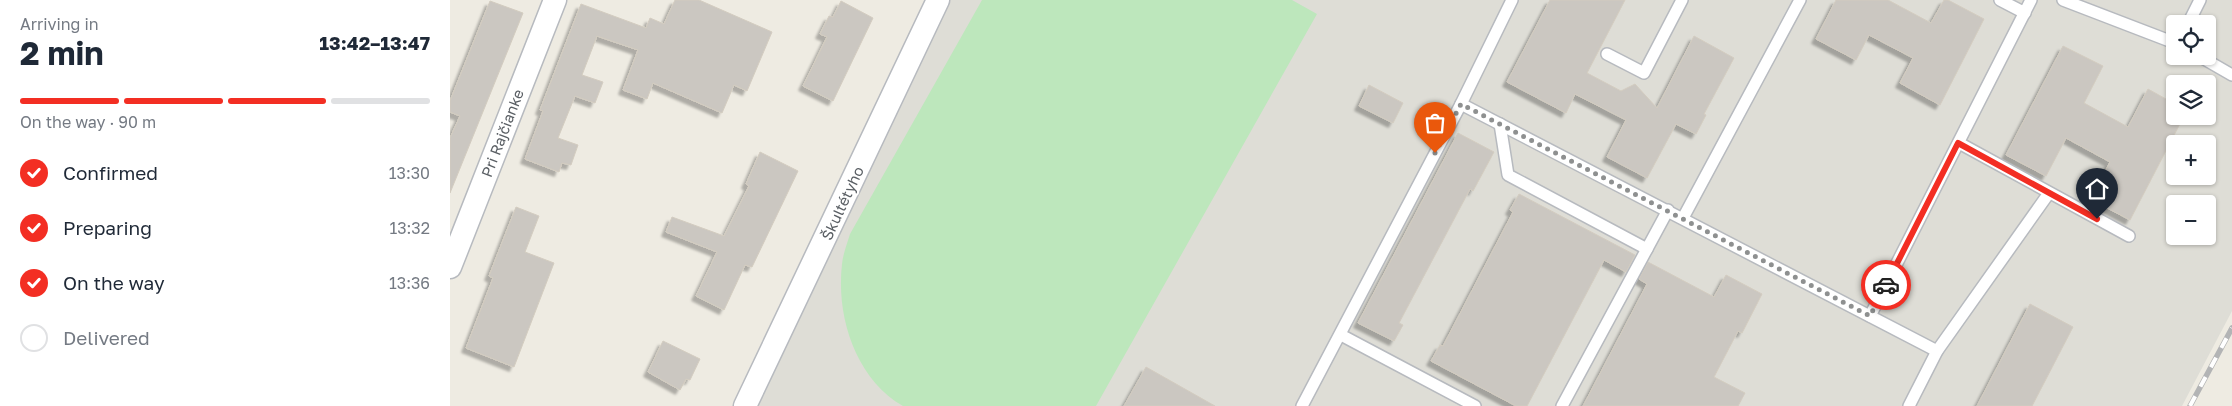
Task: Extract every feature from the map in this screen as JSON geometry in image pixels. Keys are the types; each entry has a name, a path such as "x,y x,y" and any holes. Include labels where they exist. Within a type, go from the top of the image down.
{"street":[{"name":"Pri Rajčianke","path":"450,267 554,0"},
{"name":"Škultétyho","path":"745,406 938,0"}],"lane":[{"path":"1302,406 1461,104 1512,0"},
{"path":"1607,54 1644,73 1682,0"},
{"path":"1683,218 1800,0"},
{"path":"2000,0 2025,12"},
{"path":"1870,316 2031,0"},
{"path":"2063,0 2166,40"},
{"path":"2192,15 2200,0"},
{"path":"2215,65 2232,75"},
{"path":"1461,104 1938,351"},
{"path":"1500,124 1508,175 1647,249"},
{"path":"1958,143 2130,236"},
{"path":"1909,406 1938,351 2049,193"},
{"path":"1562,406 1668,210"},
{"path":"1341,335 1475,406"}],"shaded area":[{"path":"927,0 2232,0 2232,311 2182,406 745,406"}],"green space":[{"path":"982,0 1292,0 1317,14 1096,406 903,406 886,394 872,379 852,344 846,324 841,284 843,260 850,234"}],"building":[{"path":"675,0 699,0 772,32 747,91 734,85 722,113 653,83 647,99 623,90 638,50 597,36 582,75 603,82 595,103 575,96 558,138 578,145 571,165 562,163 559,172 525,159 543,111 540,110 581,4 646,28 650,18 664,24"},
{"path":"1550,0 1625,0 1587,73 1621,91 1635,84 1657,108 1694,36 1734,58 1704,114 1706,115 1696,134 1676,124 1647,178 1607,157 1626,120 1575,94 1566,113 1507,82"},
{"path":"1836,0 1888,0 1931,23 1944,0 1948,0 1984,19 1940,105 1900,83 1913,58 1869,35 1856,60 1816,39"},
{"path":"490,1 523,13 450,193 450,138 460,116 450,112 450,101"},
{"path":"841,1 873,18 833,101 803,86 827,37 820,34 829,16 833,17"},
{"path":"2063,46 2103,66 2084,103 2128,127 2148,89 2166,99 2166,125 2179,125 2174,135 2166,135 2166,151 2130,220 2090,199 2110,162 2066,138 2046,176 2006,155"},
{"path":"1369,85 1403,103 1393,123 1359,106"},
{"path":"1458,133 1494,152 1473,191 1470,189 1399,323 1403,325 1394,341 1358,323"},
{"path":"760,152 798,171 752,267 745,265 724,310 696,296 717,252 666,232 672,217 724,236 749,186 746,184"},
{"path":"1519,194 1635,255 1626,272 1604,260 1527,406 1516,406 1431,361 1440,345 1443,346 1513,212 1510,210"},
{"path":"516,207 539,216 525,252 554,263 514,367 466,348 493,278 489,276"},
{"path":"1648,262 1714,297 1726,275 1762,294 1742,333 1738,331 1714,377 1745,393 1738,406 1583,406 1647,284 1639,279"},
{"path":"2030,304 2073,327 2032,406 1977,406"},
{"path":"663,341 700,359 690,380 686,379 680,390 648,372"},
{"path":"1146,367 1215,406 1124,406"}],"railway":[{"path":"2190,406 2232,328"}],"way so far":[{"path":"1435,153 1461,104 1870,316 1886,285"}],"route":[{"path":"1886,285 1958,143 2097,219"}]}
